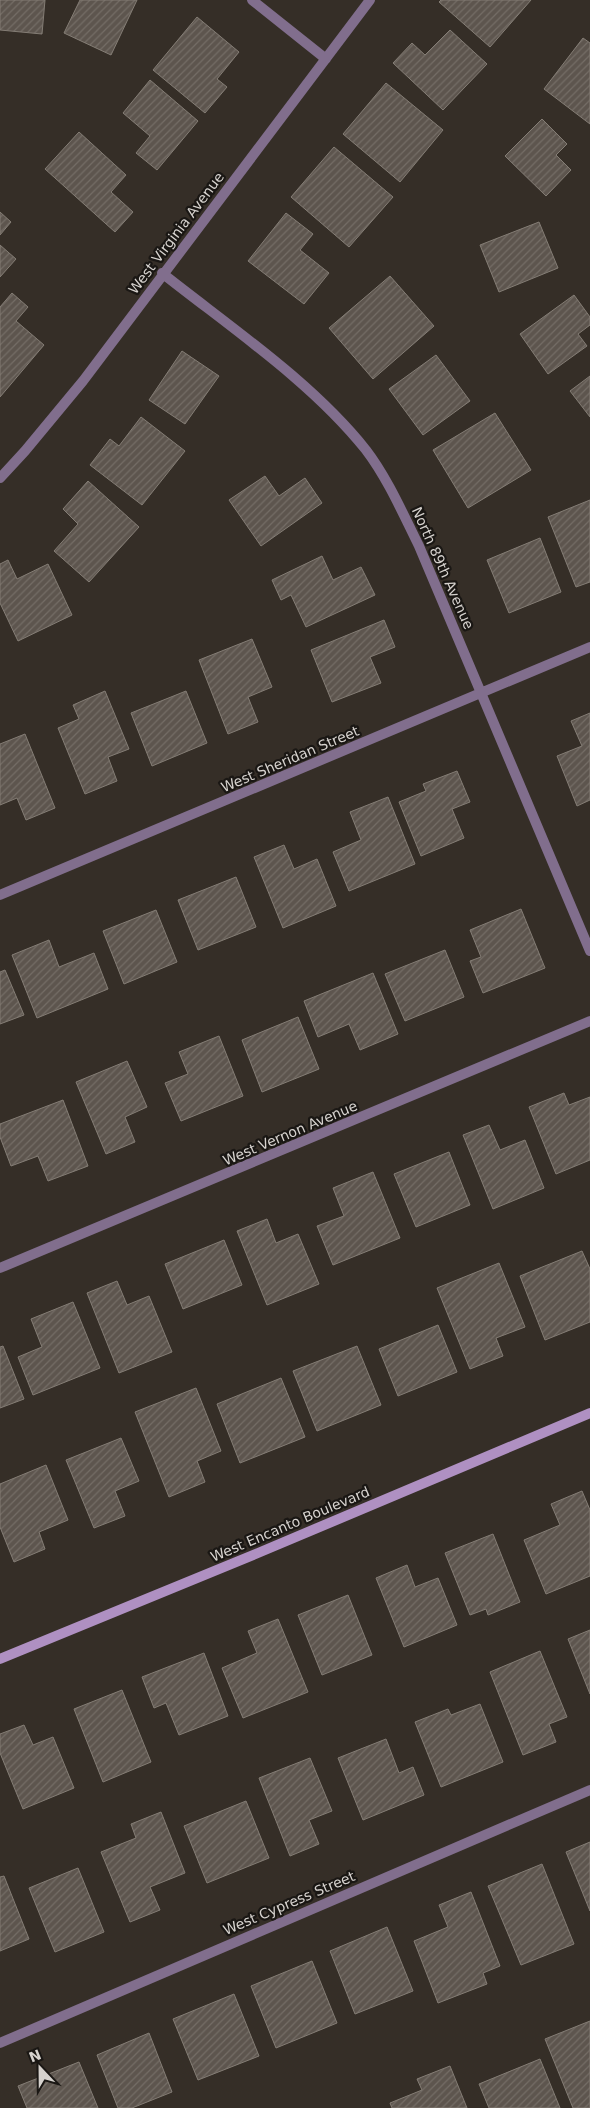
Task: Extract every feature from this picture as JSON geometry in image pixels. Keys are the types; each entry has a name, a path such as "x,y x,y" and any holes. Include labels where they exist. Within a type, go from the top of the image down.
{"street":[{"path":"252,0 326,59"},
{"name":"West Virginia Avenue","path":"0,478 83,381 162,273 370,0"},
{"name":"North 89th Avenue","path":"162,273 307,389 336,416 366,451 396,500 419,546 590,951"},
{"name":"West Sheridan Street","path":"0,895 483,694 590,647"},
{"name":"West Vernon Avenue","path":"0,1268 590,1021"},
{"name":"West Encanto Boulevard","path":"0,1659 590,1413"},
{"name":"West Cypress Street","path":"0,2043 590,1790"}],"building":[{"path":"0,0 45,0 42,34 0,30"},
{"path":"80,0 137,0 111,55 64,33"},
{"path":"441,0 531,0 490,47 439,2"},
{"path":"197,17 239,52 217,79 227,87 205,113 153,70"},
{"path":"450,30 487,64 443,110 393,63 412,43 425,55"},
{"path":"583,38 590,43 590,124 544,89"},
{"path":"150,80 198,121 157,170 136,153 150,136 123,113"},
{"path":"386,83 443,130 400,182 343,134"},
{"path":"542,119 567,144 556,155 571,170 546,196 505,156"},
{"path":"79,132 126,175 111,192 133,212 115,232 45,169"},
{"path":"334,147 393,197 349,247 291,197"},
{"path":"0,212 11,222 0,235"},
{"path":"286,213 313,234 300,250 329,273 304,304 248,261"},
{"path":"539,222 558,268 499,292 480,245"},
{"path":"0,245 16,259 0,277"},
{"path":"390,276 434,326 373,379 329,328"},
{"path":"12,293 28,307 16,321 44,345 0,397 0,307"},
{"path":"574,295 590,317 590,325 578,334 587,346 548,374 520,334"},
{"path":"182,351 219,376 185,424 149,400"},
{"path":"436,355 470,401 423,435 389,389"},
{"path":"590,376 590,417 570,391"},
{"path":"495,413 531,470 468,508 433,450"},
{"path":"141,417 185,451 142,505 90,465 110,439 119,446"},
{"path":"265,476 279,496 305,478 322,503 261,546 229,500"},
{"path":"88,481 139,527 89,582 54,551 78,524 63,509"},
{"path":"590,500 590,582 576,587 548,517"},
{"path":"540,538 561,592 509,613 487,560"},
{"path":"322,556 333,580 361,567 375,595 306,627 291,595 281,600 272,580"},
{"path":"8,560 17,579 48,564 72,615 18,641 0,603 0,564"},
{"path":"384,620 395,647 370,657 381,683 332,702 311,650"},
{"path":"252,639 272,687 248,697 258,722 228,734 199,660"},
{"path":"105,691 129,749 108,757 117,781 85,794 58,728 79,719 73,705"},
{"path":"186,691 207,743 152,766 131,713"},
{"path":"590,713 590,800 577,806 557,756 582,746 571,721"},
{"path":"25,734 55,808 26,820 17,798 0,805 0,744"},
{"path":"457,771 470,802 452,809 464,838 421,856 399,802 426,791 423,784"},
{"path":"388,797 415,864 349,891 333,852 361,840 350,812"},
{"path":"284,845 294,869 317,859 336,906 283,928 254,857"},
{"path":"236,877 256,927 198,950 178,900"},
{"path":"521,909 545,968 483,993 470,961 481,957 470,930"},
{"path":"156,910 177,962 124,984 103,931"},
{"path":"49,940 59,967 94,953 108,989 37,1018 12,955"},
{"path":"445,950 464,997 405,1021 385,974"},
{"path":"5,970 24,1015 0,1024 0,972"},
{"path":"373,973 398,1034 360,1050 349,1024 318,1037 304,1001"},
{"path":"298,1017 319,1069 262,1092 242,1040"},
{"path":"219,1036 243,1096 181,1121 165,1083 188,1074 179,1052"},
{"path":"127,1061 147,1107 125,1117 135,1142 106,1154 76,1082"},
{"path":"564,1093 569,1105 590,1097 590,1160 556,1174 529,1107"},
{"path":"63,1100 88,1166 48,1181 38,1156 11,1166 0,1137 0,1124"},
{"path":"489,1125 500,1150 525,1140 544,1188 493,1209 463,1135"},
{"path":"449,1152 470,1205 416,1227 394,1174"},
{"path":"373,1172 400,1238 333,1265 317,1226 344,1216 333,1188"},
{"path":"267,1219 276,1243 298,1234 319,1284 267,1305 237,1231"},
{"path":"224,1240 242,1285 183,1309 165,1264"},
{"path":"582,1251 590,1269 590,1322 545,1340 520,1276"},
{"path":"499,1263 525,1327 496,1338 503,1356 470,1369 437,1288"},
{"path":"117,1281 127,1305 149,1296 172,1352 119,1373 87,1293"},
{"path":"73,1302 100,1368 33,1395 18,1357 42,1347 31,1319"},
{"path":"438,1325 457,1372 398,1396 379,1349"},
{"path":"3,1346 24,1399 0,1408 0,1347"},
{"path":"357,1346 381,1405 317,1431 293,1371"},
{"path":"281,1378 305,1437 240,1463 217,1404"},
{"path":"196,1388 221,1451 197,1461 205,1482 169,1497 135,1412"},
{"path":"121,1438 139,1481 115,1491 125,1516 94,1528 66,1460"},
{"path":"46,1465 68,1520 39,1532 45,1549 14,1562 0,1527 0,1484"},
{"path":"582,1491 590,1510 590,1576 546,1594 524,1540 560,1525 551,1504"},
{"path":"493,1534 520,1602 488,1615 486,1609 470,1615 445,1553"},
{"path":"407,1565 415,1587 438,1578 457,1625 404,1647 376,1578"},
{"path":"348,1595 372,1655 322,1675 298,1615"},
{"path":"278,1619 308,1692 243,1718 222,1668 257,1653 248,1631"},
{"path":"590,1630 590,1694 568,1639"},
{"path":"540,1651 567,1717 549,1724 556,1742 523,1755 490,1672"},
{"path":"204,1653 228,1716 179,1735 166,1703 154,1708 142,1677"},
{"path":"122,1690 151,1762 103,1782 74,1709"},
{"path":"480,1704 503,1762 441,1787 415,1722 448,1709 451,1715"},
{"path":"24,1725 33,1745 53,1737 74,1788 23,1809 0,1753 0,1734"},
{"path":"386,1739 399,1773 413,1767 424,1795 363,1820 338,1758"},
{"path":"310,1758 332,1811 309,1820 319,1844 290,1856 259,1778"},
{"path":"246,1801 269,1858 207,1883 184,1826"},
{"path":"161,1812 185,1873 150,1887 160,1910 130,1922 101,1852 136,1838 131,1824"},
{"path":"590,1842 590,1911 566,1852"},
{"path":"542,1864 574,1944 521,1965 488,1886"},
{"path":"78,1868 104,1932 55,1952 29,1888"},
{"path":"4,1876 29,1939 0,1951 0,1877"},
{"path":"471,1892 500,1966 483,1973 487,1984 438,2003 414,1941 448,1927 439,1905"},
{"path":"387,1927 413,1991 355,2014 330,1951"},
{"path":"312,1961 337,2023 276,2048 251,1986"},
{"path":"234,1994 259,2056 198,2080 173,2019"},
{"path":"590,2021 590,2108 573,2108 545,2039"},
{"path":"149,2033 172,2092 132,2108 118,2108 97,2055"},
{"path":"540,2059 560,2108 489,2108 479,2084"},
{"path":"79,2062 98,2108 27,2108 18,2086"},
{"path":"450,2066 467,2108 392,2108 390,2103 422,2090 417,2079"}]}
